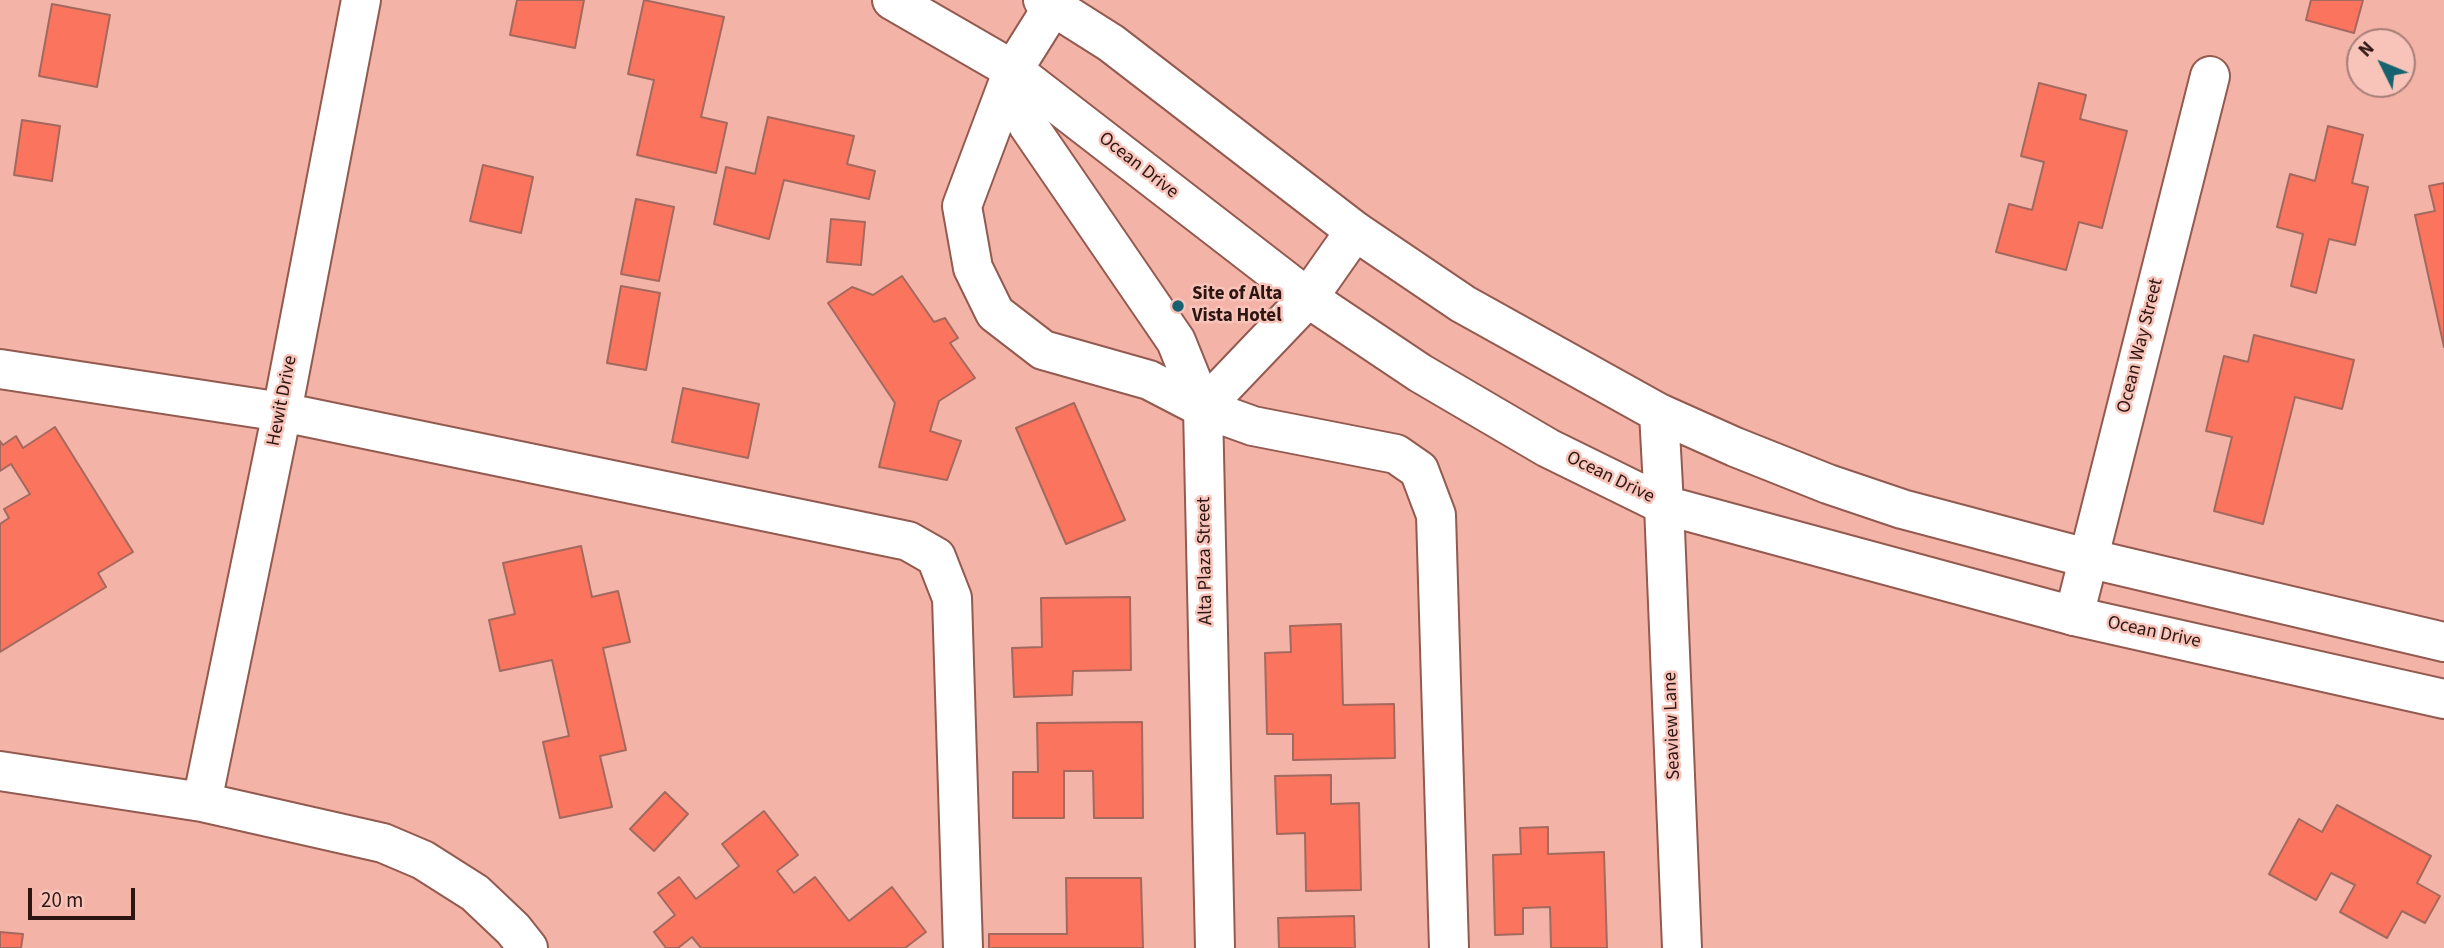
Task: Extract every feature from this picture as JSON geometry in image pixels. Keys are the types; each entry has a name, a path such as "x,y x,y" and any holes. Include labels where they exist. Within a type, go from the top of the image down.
{"street":[{"name":"Hewit Drive","path":"202,802 282,411 361,0"},
{"name":"Ocean Drive","path":"892,0 1013,70 1308,298 1420,373 1548,448 1664,505 2074,616 2444,699"},
{"path":"1449,948 1436,516 1419,470 1396,454 1253,426 1203,408 1149,380 1043,350 995,313 974,268 962,206 1013,70 1048,3 1111,43 1355,230 1463,304 1659,413 1735,447 1890,505 2087,558 2444,642"},
{"path":"1013,70 1028,125 1176,341 1203,408"},
{"name":"Ocean Way Street","path":"2074,616 2210,76"},
{"path":"1203,408 1308,298 1355,230"},
{"path":"0,369 282,411 908,541 936,556 952,597 963,948"},
{"name":"Alta Plaza Street","path":"1203,408 1214,948"},
{"name":"Seaview Lane","path":"1659,413 1682,948"},
{"path":"2288,663 2298,607"},
{"path":"0,771 202,802 383,843 423,860 475,893 513,929 528,948"}],"building":[{"path":"517,0 584,0 575,48 510,35"},
{"path":"644,0 724,17 701,117 727,123 716,173 637,155 654,80 628,74"},
{"path":"2311,0 2363,0 2355,28 2346,28 2346,31 2306,20"},
{"path":"52,4 110,15 97,87 39,76"},
{"path":"2039,83 2086,95 2080,119 2127,131 2102,228 2079,222 2066,270 1996,252 2009,204 2032,210 2044,162 2021,156"},
{"path":"768,117 854,136 847,164 875,171 869,199 784,180 769,239 714,224 726,167 755,174"},
{"path":"22,120 60,126 52,181 14,175"},
{"path":"2328,126 2363,135 2352,183 2368,187 2355,245 2329,239 2316,293 2291,286 2303,234 2277,227 2290,174 2315,181"},
{"path":"483,165 533,177 521,233 470,221"},
{"path":"2444,183 2444,347 2415,215 2435,211 2429,186"},
{"path":"636,199 674,207 659,281 621,274"},
{"path":"831,219 865,222 861,265 827,262"},
{"path":"902,276 934,322 945,318 958,338 950,343 975,378 939,401 930,431 961,441 947,480 879,467 895,403 828,303 852,287 873,295"},
{"path":"621,286 660,293 646,370 607,363"},
{"path":"2254,335 2354,360 2342,409 2295,397 2263,524 2214,511 2232,437 2206,431 2224,356 2248,362"},
{"path":"683,388 759,404 748,458 672,442"},
{"path":"1074,403 1125,520 1066,544 1016,428"},
{"path":"55,427 133,552 98,573 106,587 0,652 0,524 9,518 4,509 30,494 11,464 0,471 0,441 3,445 16,436 23,448"},
{"path":"581,546 592,597 618,591 630,642 603,648 626,750 600,756 612,807 560,818 543,742 569,736 552,660 500,671 489,620 515,614 503,563"},
{"path":"1130,597 1131,670 1073,671 1072,695 1014,697 1012,648 1042,647 1041,598"},
{"path":"1341,624 1343,705 1394,704 1395,758 1293,760 1293,734 1267,734 1265,653 1291,652 1290,626"},
{"path":"1142,722 1143,818 1094,818 1093,771 1064,771 1064,818 1013,818 1013,772 1038,772 1037,723"},
{"path":"1331,775 1331,804 1359,803 1361,890 1306,891 1305,833 1277,834 1275,776"},
{"path":"665,792 688,814 654,851 630,829"},
{"path":"2337,805 2431,856 2417,883 2440,896 2425,923 2402,911 2387,938 2340,912 2355,885 2331,873 2316,900 2269,874 2299,819 2322,832"},
{"path":"764,811 798,855 777,871 794,893 815,877 849,921 892,887 926,932 905,948 701,948 692,937 678,948 666,948 654,932 675,915 658,893 679,877 696,899 739,866 722,844"},
{"path":"1548,827 1548,854 1604,852 1607,948 1551,948 1550,907 1523,908 1523,934 1495,935 1493,855 1521,854 1520,828"},
{"path":"1066,878 1141,878 1143,948 989,948 989,934 1067,934"},
{"path":"1354,916 1355,948 1279,948 1278,918"},
{"path":"0,932 23,934 21,948 0,948"}],"place":[{"name":"Site of Alta Vista Hotel","path":"1178,306"}]}
